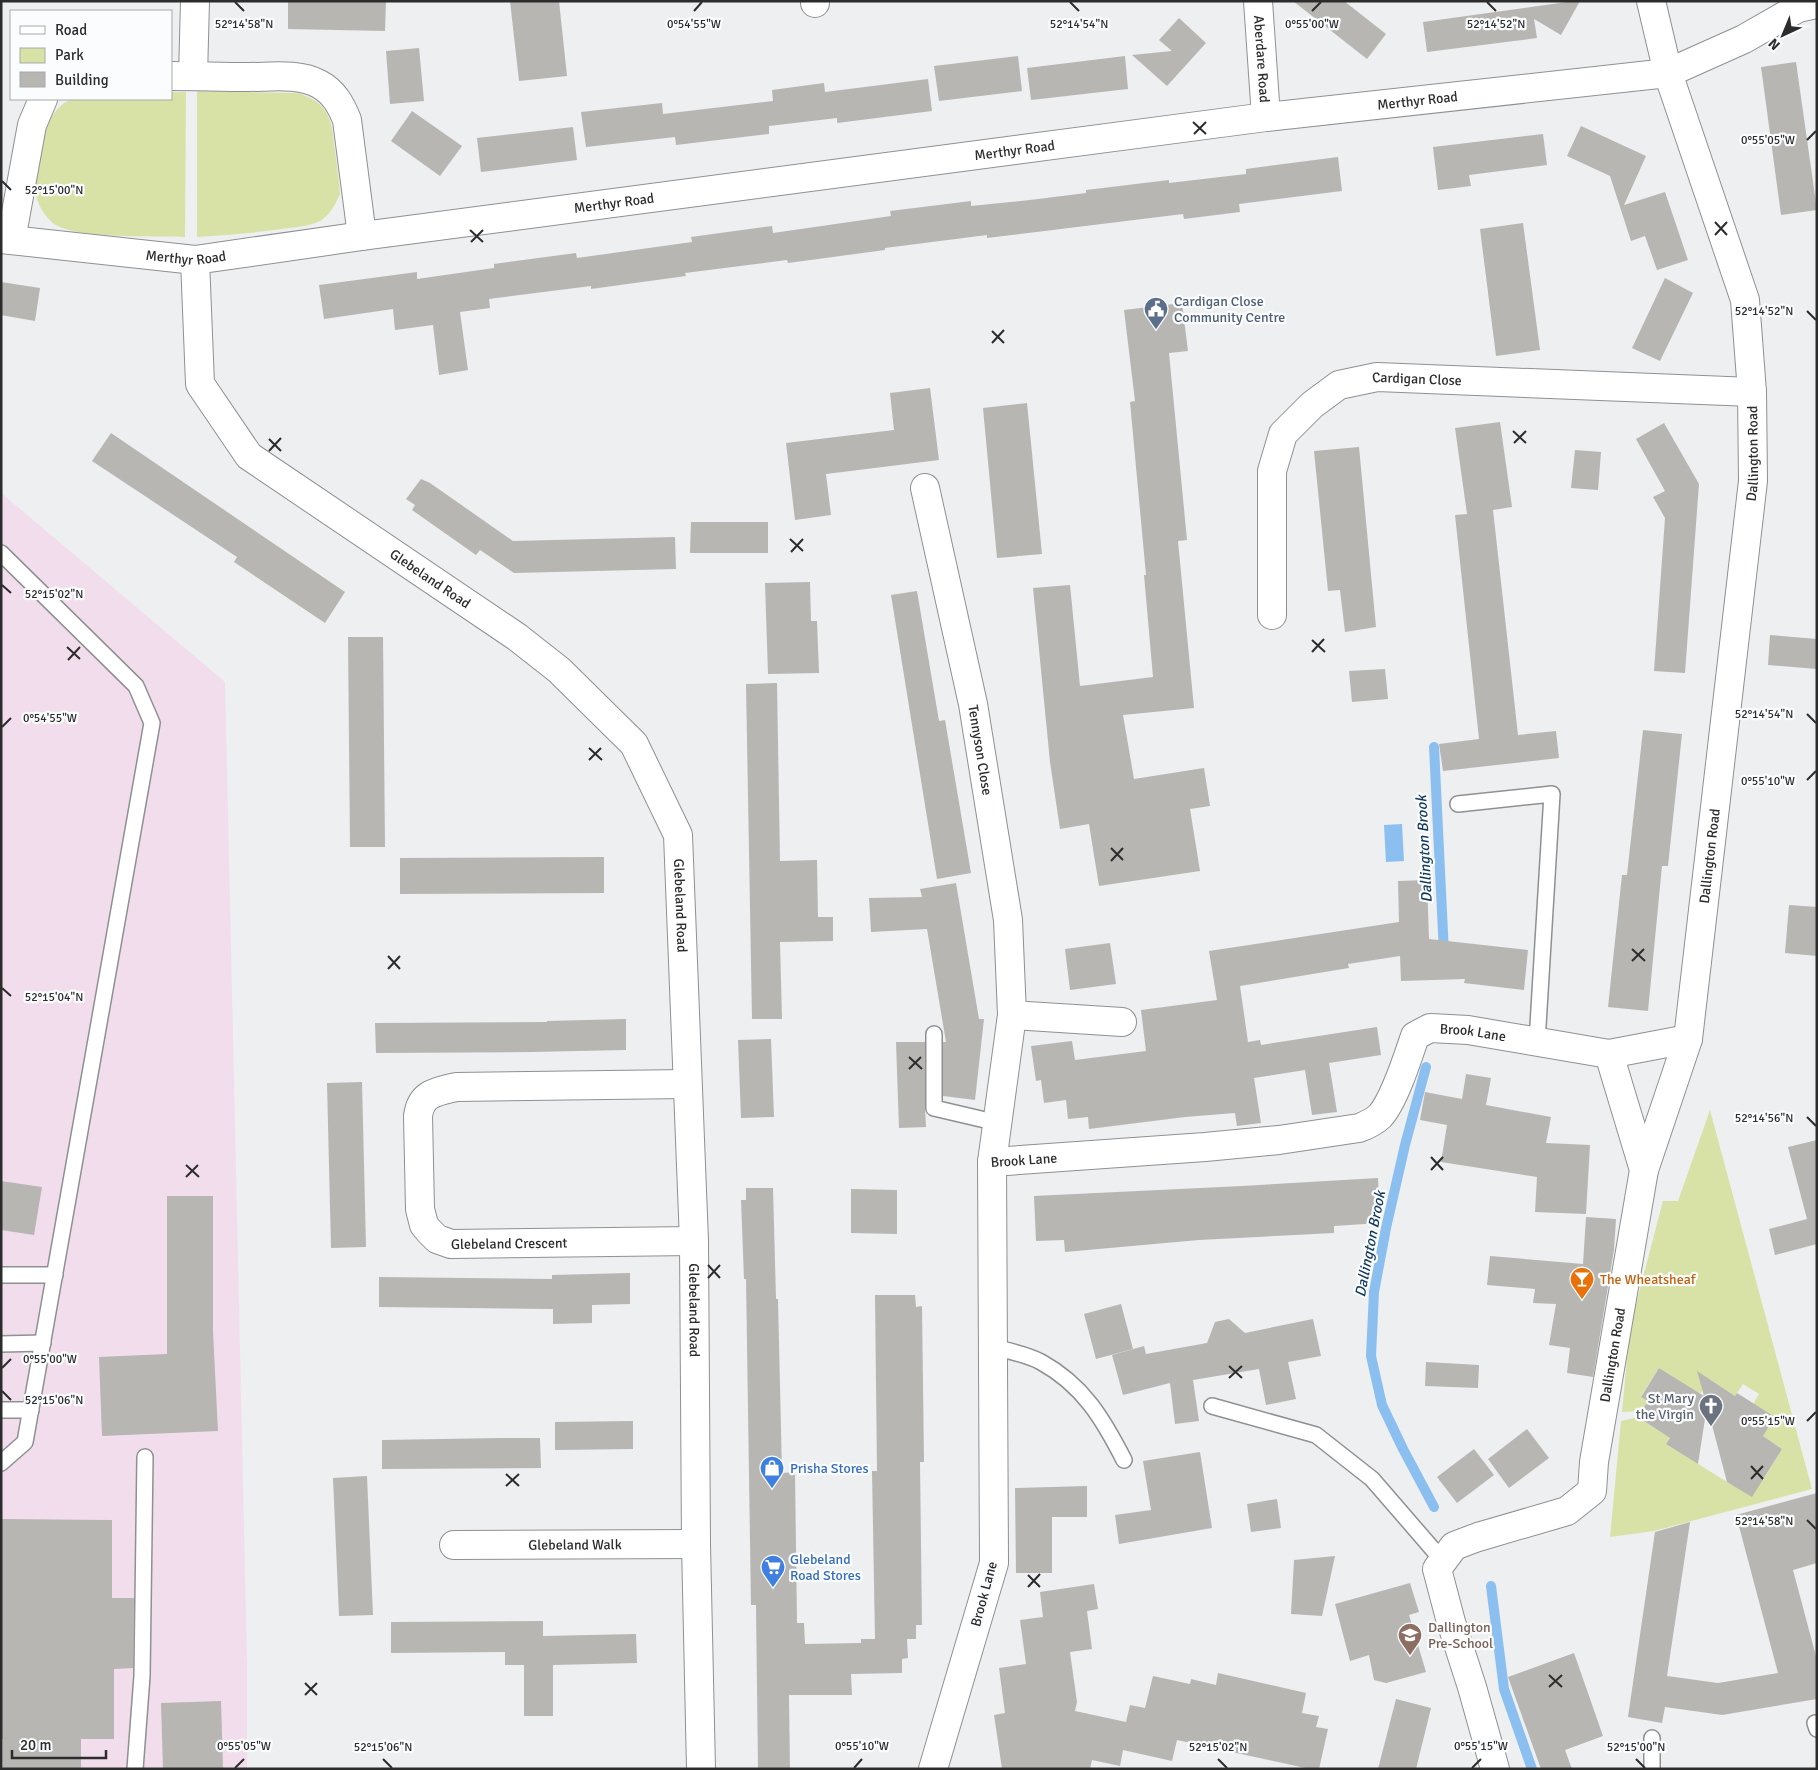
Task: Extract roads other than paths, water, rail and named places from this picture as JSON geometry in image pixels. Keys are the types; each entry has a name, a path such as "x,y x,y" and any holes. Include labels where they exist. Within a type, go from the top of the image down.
{"street":[{"path":"194,1 182,76 288,77 308,80 320,85 332,94 341,105 347,120 362,236"},
{"name":"Aberdare Road","path":"1258,1 1266,117"},
{"name":"Dallington Road","path":"1448,1553 1478,1537 1567,1512 1592,1491 1594,1462 1644,1170 1688,1039 1753,481 1752,392 1745,300 1668,73 1651,1"},
{"path":"1668,73 1744,39 1798,8 1817,4"},
{"name":"Merthyr Road","path":"43,100 32,125 6,239 195,260 362,236 1266,117 1668,73"},
{"name":"Glebeland Road","path":"195,260 200,384 249,456 517,637 559,670 634,744 678,835 694,1241 696,1544 701,1769"},
{"name":"Cardigan Close","path":"1272,615 1272,471 1283,434 1312,405 1339,385 1377,377 1752,392"},
{"name":"Tennyson Close","path":"925,488 973,704 1008,920 1012,1015 992,1162"},
{"path":"1012,1015 1122,1022"},
{"name":"Brook Lane","path":"933,1769 994,1563 992,1162 1205,1147 1279,1140 1359,1128 1370,1124 1386,1108 1415,1036 1430,1028 1468,1030 1609,1054 1688,1039"},
{"path":"1609,1054 1644,1170"},
{"name":"Glebeland Crescent","path":"687,1084 456,1086 430,1094 419,1107 418,1116 420,1209 424,1224 429,1231 438,1239 451,1244 694,1241"},
{"name":"Glebeland Walk","path":"454,1545 696,1544"},
{"path":"1448,1553 1437,1569 1450,1622 1472,1687 1495,1769"}],"lane":[{"path":"1,554 136,686 152,723 25,1442 1,1463"},
{"path":"1458,804 1552,794 1536,1042"},
{"path":"934,1034 934,1108 998,1123"},
{"path":"1,1275 54,1275"},
{"path":"1,1344 42,1343"},
{"path":"993,1347 1039,1361 1068,1381 1086,1397 1097,1412 1124,1460"},
{"path":"1212,1406 1316,1435 1372,1479 1448,1553"},
{"path":"1,1410 31,1410"},
{"path":"135,1769 142,1676 145,1457"},
{"path":"1652,1738 1652,1769"}],"water":[{"path":"1402,824 1404,861 1386,862 1384,825"}],"waterway":[{"name":"Dallington Brook","path":"1434,747 1444,953"},
{"name":"Dallington Brook","path":"1426,1067 1405,1145 1386,1228 1374,1292 1371,1356 1382,1405 1434,1507"},
{"name":"Dallington Brook","path":"1491,1586 1504,1689 1532,1769"}],"place":[{"name":"Cardigan Close Community Centre","path":"1156,330"},
{"name":"The Wheatsheaf","path":"1582,1300"},
{"name":"St Mary the Virgin","path":"1711,1427"},
{"name":"Prisha Stores","path":"772,1489"},
{"name":"Glebeland Road Stores","path":"773,1588"},
{"name":"Dallington Pre-School","path":"1410,1656"}]}
